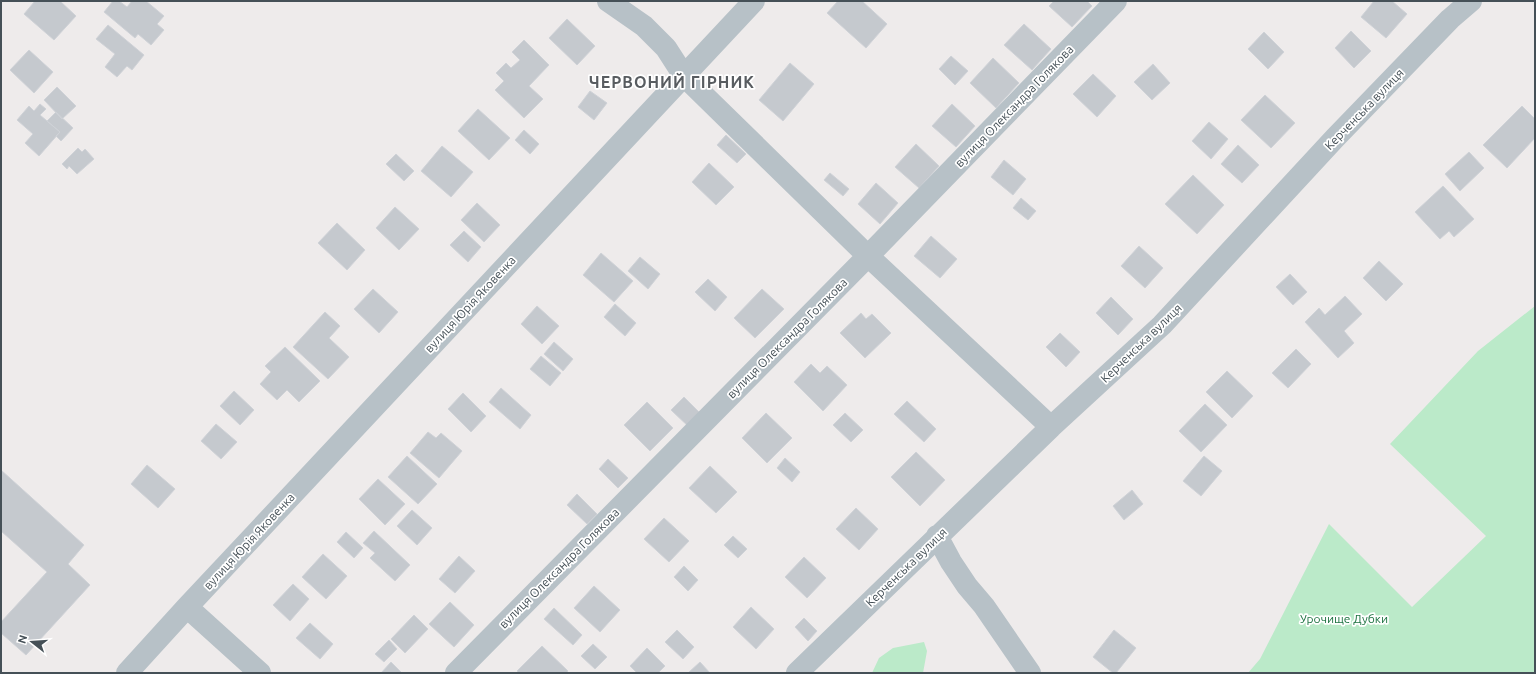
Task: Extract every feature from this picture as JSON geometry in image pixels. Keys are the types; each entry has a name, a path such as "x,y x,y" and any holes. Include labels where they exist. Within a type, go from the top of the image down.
{"street":[{"path":"608,1 644,26 666,48 684,76 868,256 1051,427"},
{"name":"вулиця Юрія Яковенка","path":"127,673 186,607 754,1"},
{"name":"вулиця Олександра Голякова","path":"456,673 868,256 1116,1"},
{"name":"Керченська вулиця","path":"797,673 1051,427 1162,326 1335,138 1450,20 1471,1"},
{"path":"937,536 963,580 984,606 1030,673"},
{"path":"186,607 260,673"}],"green space":[{"name":"Урочище Дубки","path":"1535,306 1535,673 1248,673 1260,659 1329,524 1412,607 1486,536 1390,444 1478,351"},
{"path":"924,642 927,651 923,673 872,673 879,658 893,648"}],"building":[{"path":"35,1 60,1 76,16 54,40 24,14"},
{"path":"113,1 119,1 127,7 132,1 146,1 164,16 157,24 164,30 151,45 138,34 135,38 104,12"},
{"path":"838,1 862,1 887,24 866,48 827,13"},
{"path":"1054,1 1087,1 1092,6 1072,27 1049,6"},
{"path":"1374,1 1392,1 1407,14 1386,38 1361,17"},
{"path":"567,19 595,46 577,65 549,38"},
{"path":"1024,24 1051,49 1032,70 1004,45"},
{"path":"108,25 144,55 132,70 127,66 117,77 105,67 115,54 96,39"},
{"path":"1351,31 1371,51 1354,68 1335,48"},
{"path":"1264,32 1284,52 1268,69 1248,49"},
{"path":"524,40 549,65 529,86 543,99 524,118 495,90 504,81 496,73 506,63 511,68 520,60 512,52"},
{"path":"29,50 53,72 34,93 10,70"},
{"path":"951,56 968,71 955,85 939,69"},
{"path":"993,58 1019,83 996,108 970,83"},
{"path":"790,63 814,84 783,121 759,100"},
{"path":"1153,64 1170,83 1152,100 1134,82"},
{"path":"1093,74 1116,96 1097,117 1073,94"},
{"path":"57,87 76,106 62,119 44,100"},
{"path":"590,91 607,103 594,120 578,107"},
{"path":"1265,95 1295,123 1271,148 1241,120"},
{"path":"40,104 46,109 40,115 60,132 39,156 25,143 33,134 17,120 29,106 34,111"},
{"path":"952,104 975,126 956,147 932,126"},
{"path":"1522,106 1535,119 1535,138 1507,168 1483,145"},
{"path":"478,109 510,138 489,160 458,131"},
{"path":"56,112 73,128 61,141 56,136 60,132 47,121"},
{"path":"1209,122 1228,139 1211,159 1192,141"},
{"path":"524,130 539,144 530,154 515,140"},
{"path":"726,135 746,154 737,163 717,145"},
{"path":"916,144 939,166 919,188 895,167"},
{"path":"1238,145 1259,165 1242,183 1221,164"},
{"path":"442,146 473,172 451,197 421,171"},
{"path":"78,148 82,152 85,149 94,159 77,174 69,166 67,169 62,164"},
{"path":"1469,152 1484,168 1460,191 1445,174"},
{"path":"396,154 414,171 404,181 386,164"},
{"path":"1004,160 1026,179 1013,195 991,177"},
{"path":"709,163 734,187 716,205 692,182"},
{"path":"830,173 849,189 843,196 824,180"},
{"path":"1193,175 1224,205 1197,234 1165,204"},
{"path":"876,183 898,203 880,224 858,204"},
{"path":"1443,186 1474,219 1454,237 1449,231 1440,239 1415,212"},
{"path":"1021,198 1036,211 1028,220 1013,208"},
{"path":"477,203 500,225 484,242 461,220"},
{"path":"395,207 419,229 399,250 376,228"},
{"path":"337,223 365,250 347,270 318,243"},
{"path":"464,231 481,247 468,262 450,245"},
{"path":"931,236 957,259 940,278 914,256"},
{"path":"1139,246 1163,268 1145,288 1121,266"},
{"path":"601,253 633,281 614,302 583,275"},
{"path":"640,257 660,274 648,289 628,271"},
{"path":"1379,261 1403,284 1386,301 1363,278"},
{"path":"1290,274 1307,292 1293,305 1276,287"},
{"path":"708,279 727,297 715,311 695,292"},
{"path":"373,289 398,312 379,333 354,309"},
{"path":"762,289 784,309 755,338 734,318"},
{"path":"1345,296 1362,314 1344,331 1354,343 1338,358 1305,322 1319,308 1325,315"},
{"path":"1111,297 1133,319 1118,335 1096,313"},
{"path":"615,304 636,323 625,336 604,317"},
{"path":"537,306 559,326 542,344 521,324"},
{"path":"325,312 340,326 329,338 349,357 328,379 293,347"},
{"path":"861,313 866,319 872,314 891,333 865,358 840,333"},
{"path":"1060,333 1080,352 1066,367 1046,347"},
{"path":"554,342 573,359 563,371 544,354"},
{"path":"285,347 320,381 299,402 287,390 277,400 260,384 271,372 265,366"},
{"path":"1296,349 1311,364 1288,388 1272,373"},
{"path":"541,356 561,373 550,386 530,369"},
{"path":"811,364 820,373 827,366 847,385 823,411 794,382"},
{"path":"1227,371 1253,396 1232,418 1206,392"},
{"path":"501,388 531,415 520,429 489,402"},
{"path":"234,391 254,410 240,425 220,406"},
{"path":"463,393 486,416 471,432 448,409"},
{"path":"684,397 702,415 690,428 671,410"},
{"path":"907,401 936,429 924,442 894,414"},
{"path":"647,402 673,428 650,451 624,425"},
{"path":"1205,404 1227,425 1201,452 1179,431"},
{"path":"766,413 792,438 767,463 742,438"},
{"path":"845,413 863,430 851,442 833,425"},
{"path":"216,424 237,442 221,459 201,441"},
{"path":"428,432 436,438 441,433 462,451 439,478 410,453"},
{"path":"916,452 945,480 920,506 891,477"},
{"path":"407,456 437,484 418,504 388,477"},
{"path":"1204,456 1222,471 1201,496 1183,481"},
{"path":"785,458 800,472 792,482 777,468"},
{"path":"608,459 628,478 618,488 599,469"},
{"path":"147,465 175,489 158,508 131,484"},
{"path":"710,466 737,492 716,513 689,488"},
{"path":"1,470 84,545 68,564 90,585 26,655 1,633 1,622 47,572 1,531"},
{"path":"378,479 405,504 385,525 359,499"},
{"path":"1132,490 1143,504 1124,520 1113,506"},
{"path":"577,494 597,514 587,524 567,505"},
{"path":"856,508 878,529 859,550 836,529"},
{"path":"412,510 432,528 417,545 397,526"},
{"path":"664,518 689,541 669,562 644,539"},
{"path":"374,531 410,565 395,581 370,558 375,553 363,543"},
{"path":"346,532 363,548 354,558 337,542"},
{"path":"733,536 747,549 738,558 724,545"},
{"path":"323,554 347,576 326,599 302,577"},
{"path":"459,556 475,571 455,593 439,579"},
{"path":"804,557 826,578 807,598 785,577"},
{"path":"684,566 698,580 688,591 674,577"},
{"path":"293,584 309,599 290,621 273,605"},
{"path":"594,586 620,610 600,632 574,608"},
{"path":"450,602 474,625 454,647 429,624"},
{"path":"751,607 774,629 756,649 733,627"},
{"path":"554,608 582,635 573,645 544,619"},
{"path":"414,615 428,629 405,653 391,639"},
{"path":"804,618 817,631 808,641 795,627"},
{"path":"310,623 333,644 320,659 296,638"},
{"path":"677,630 694,647 683,659 665,642"},
{"path":"1114,630 1136,648 1116,673 1113,673 1093,657"},
{"path":"389,640 397,649 384,662 375,654"},
{"path":"593,644 607,657 595,669 581,656"},
{"path":"542,646 568,671 566,673 519,673 517,671"},
{"path":"647,648 665,666 658,673 637,673 630,666"},
{"path":"391,662 402,673 381,673"},
{"path":"700,662 710,673 688,673"}],"district":[{"name":"ЧЕРВОНИЙ ГІРНИК","path":"672,82"}]}
